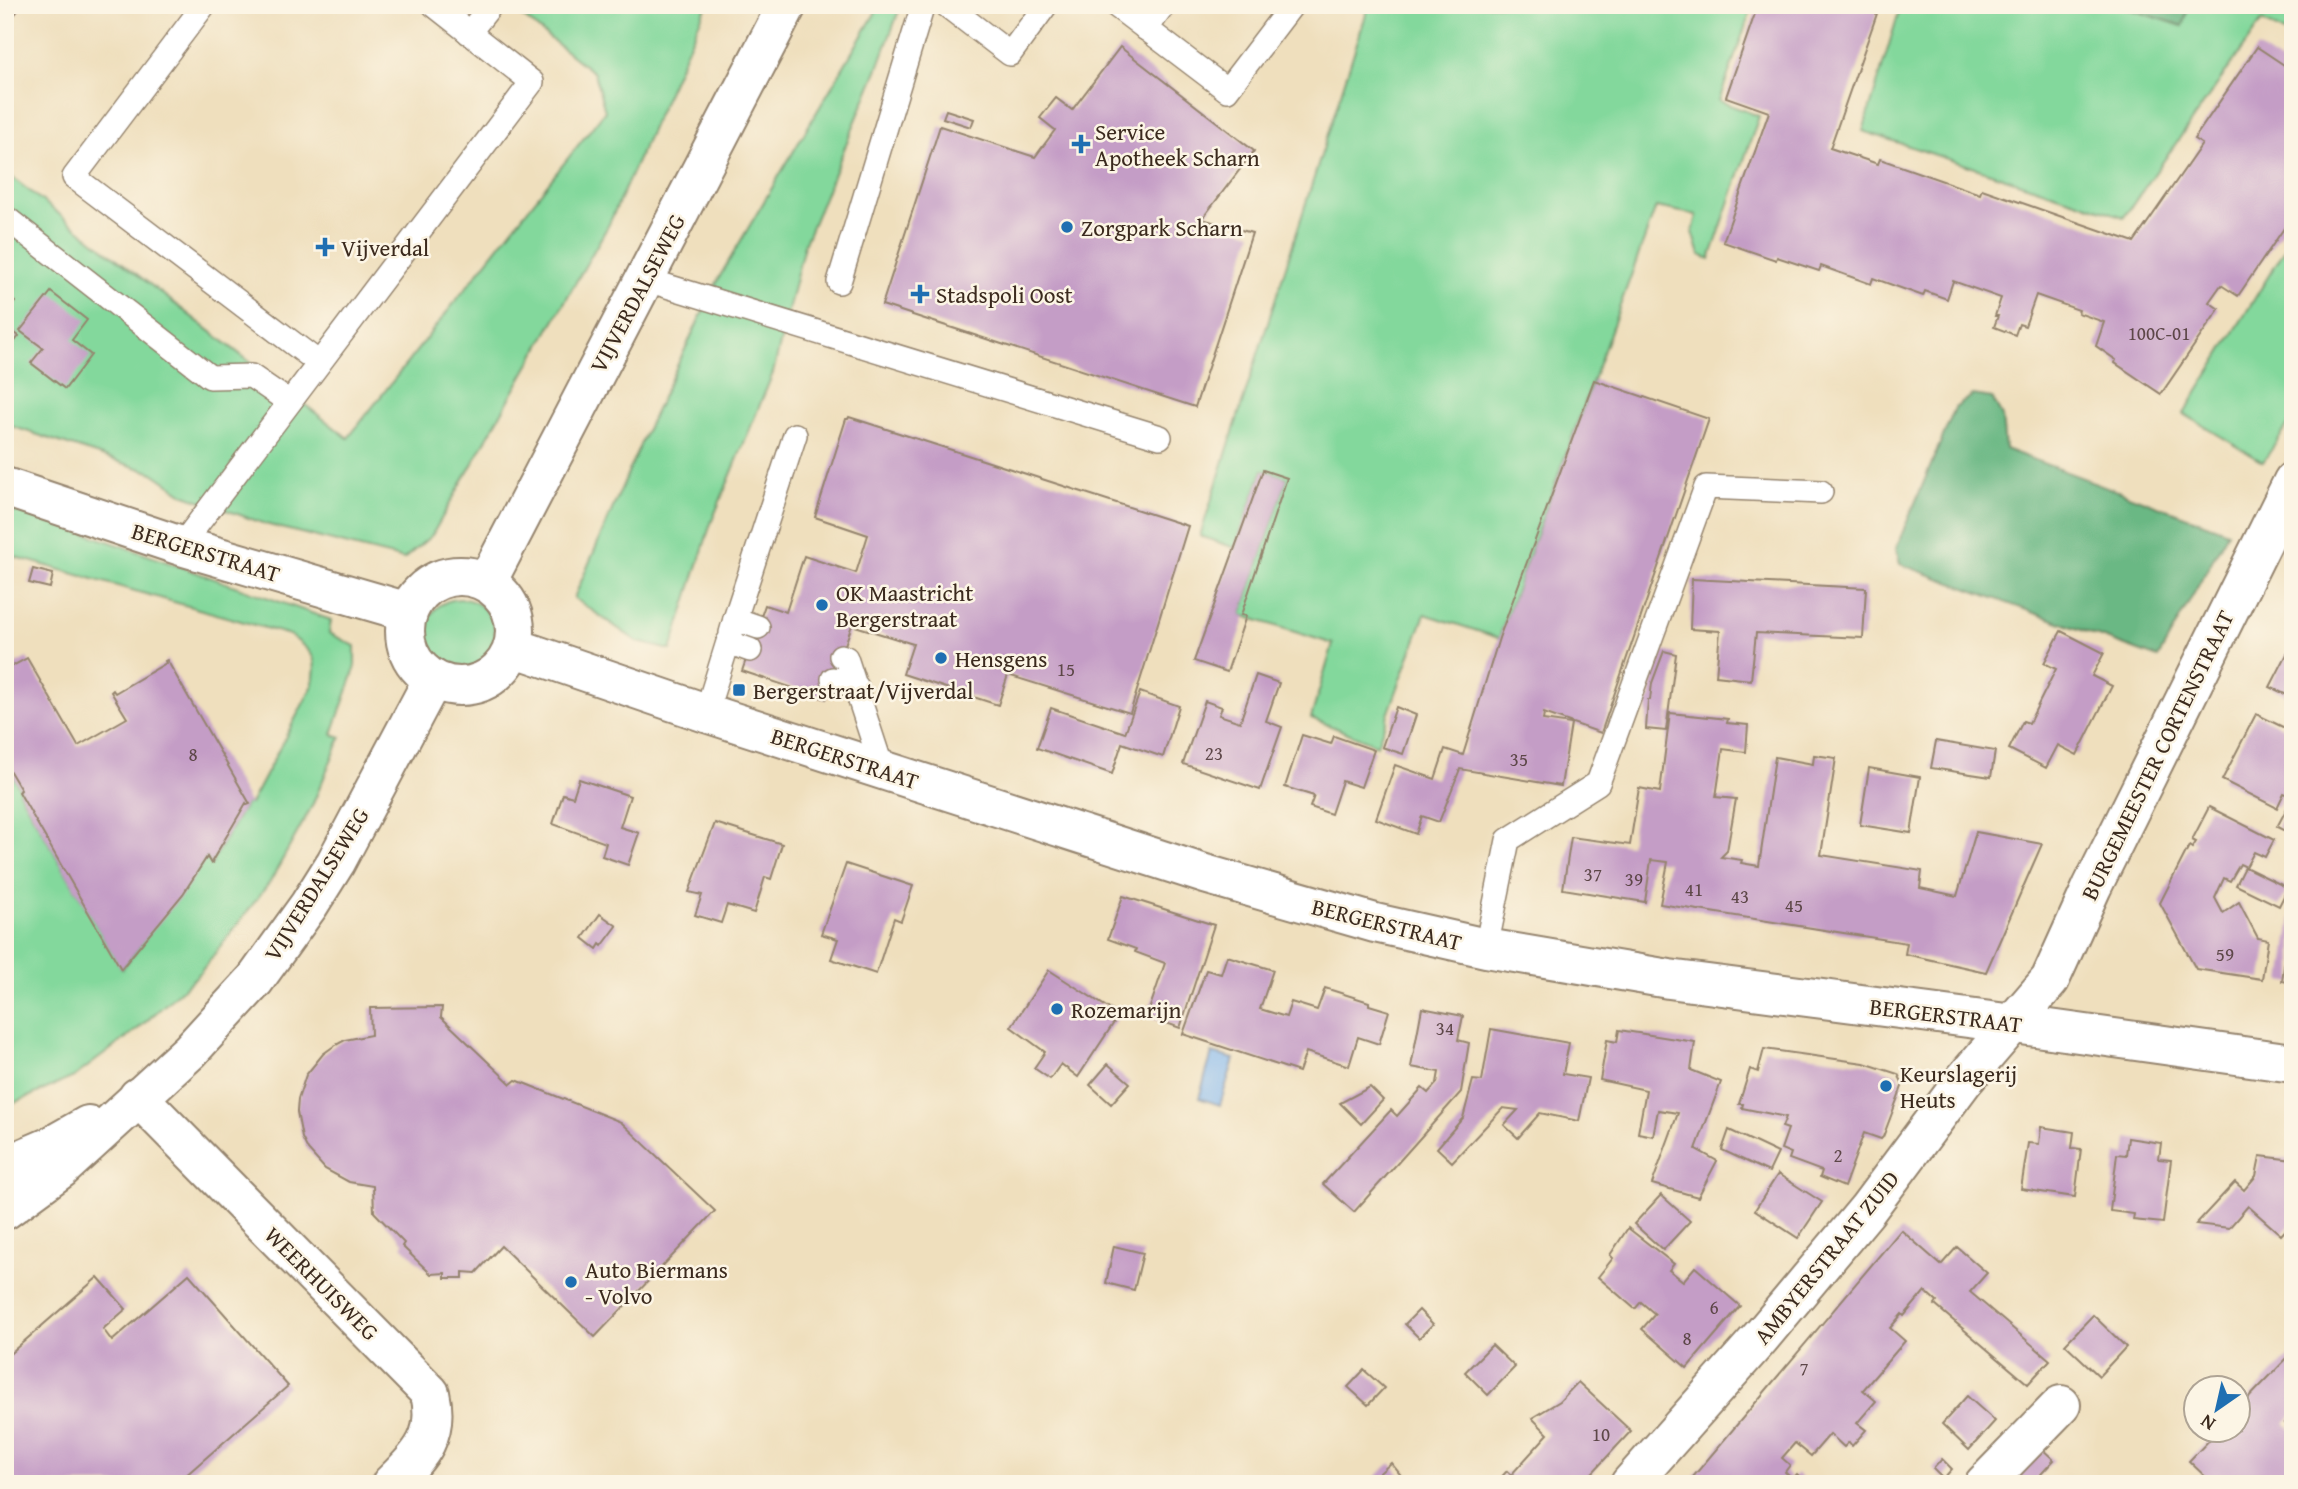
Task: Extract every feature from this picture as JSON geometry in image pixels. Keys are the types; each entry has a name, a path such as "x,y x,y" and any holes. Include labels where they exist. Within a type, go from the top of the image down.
{"street":[{"name":"VIJVERDALSEWEG","path":"487,582 788,5"},
{"name":"BURGEMEESTER CORTENSTRAAT","path":"2014,1024 2050,980 2062,958 2092,887 2293,481"},
{"name":"BERGERSTRAAT","path":"5,487 181,546 408,612"},
{"path":"452,576 470,576 487,582 511,608 515,625 513,647 502,668 482,682 470,685 457,686 433,679 418,666 409,650 405,632 408,612 421,592 435,581 452,576"},
{"name":"BERGERSTRAAT","path":"513,647 883,771 1205,874 1375,923 1486,948 1669,979 2293,1063"},
{"name":"VIJVERDALSEWEG","path":"5,1210 61,1169 190,1051 255,979 309,905 360,818 433,679"},
{"name":"AMBYERSTRAAT ZUID","path":"1630,1484 1805,1285 1867,1210 1964,1080 2014,1024"},
{"name":"VIJVERDALSEWEG","path":"5,1166 49,1147 138,1097"},
{"name":"WEERHUISWEG","path":"138,1097 430,1393 435,1411 433,1428 427,1443 414,1461 391,1484"},
{"path":"1984,1484 2061,1405"}],"lane":[{"path":"204,5 74,177 319,363"},
{"path":"181,546 532,82 434,5"},
{"path":"469,33 491,5"},
{"path":"838,282 923,5"},
{"path":"947,5 1010,54 1046,5"},
{"path":"1115,5 1227,90 1292,5"},
{"path":"1146,29 1164,5"},
{"path":"5,217 210,377 251,376 289,401"},
{"path":"644,279 1160,438"},
{"path":"706,713 739,646 735,619 795,435"},
{"path":"1486,948 1508,840 1598,783 1706,487 1821,492"},
{"path":"735,619 758,627"},
{"path":"841,656 846,658 857,687 883,771"},
{"path":"833,679 857,687"}],"green space":[{"path":"508,5 707,5 609,224 432,535 404,559 265,524 185,495 153,473 5,424 5,172 348,438 605,111 594,73"},
{"path":"880,5 901,5 878,68 804,245 773,373 711,523 671,650 638,642 574,598 647,429 720,276"},
{"path":"1369,5 1753,5 1719,101 1759,116 1710,259 1700,255 1693,232 1697,215 1656,207 1499,638 1425,614 1377,745 1311,718 1333,644 1241,615 1287,478 1263,470 1235,548 1200,536"},
{"path":"1901,5 2118,5 2182,26 2189,5 2293,5 2293,38 2262,21 2124,217 1863,131"},
{"path":"2118,5 2189,5 2183,26"},
{"path":"2293,236 2293,418 2263,462 2184,414"},
{"path":"1973,395 1992,398 2002,416 2005,449 2228,532 2158,658 1900,564 1896,548 1955,408"},
{"path":"5,508 68,527 331,620 329,633 355,646 355,669 332,734 341,737 312,806 270,882 199,974 139,1028 74,1077 5,1107 5,763 21,790 19,792 122,969 207,857 211,864 213,863 246,803 250,804 312,687 315,668 313,656 290,635 5,554"},
{"path":"460,599 479,605 489,615 495,634 489,653 479,663 460,669 441,663 431,653 425,634 431,615 441,605"}],"water":[{"path":"1212,1053 1234,1059 1220,1105 1199,1098"}],"building":[{"path":"5,5 22,5 5,27"},
{"path":"1758,5 1880,5 1830,148 1878,164 1880,159 1980,194 1982,189 2134,242 2202,144 2194,139 2257,47 2293,71 2293,215 2238,296 2221,285 2209,302 2219,309 2161,394 2115,363 2116,360 2096,346 2104,322 2036,295 2025,326 2019,324 2015,335 1994,327 2001,298 1953,281 1947,299 1925,291 1923,296 1873,278 1871,284 1821,266 1819,271 1723,242 1769,112 1726,97"},
{"name":"Zorgpark Scharn","path":"1120,47 1254,151 1202,219 1252,233 1195,407 882,305 940,126 1035,157 1055,130 1040,118 1056,98 1072,110"},
{"path":"946,110 974,119 971,127 943,118"},
{"path":"51,292 87,320 72,340 91,355 65,389 31,363 43,348 20,331"},
{"path":"5,294 15,302 5,314"},
{"path":"5,326 19,336 5,354"},
{"path":"1594,380 1709,419 1601,733 1544,713 1543,720 1571,724 1561,786 1460,769 1439,822 1422,816 1416,834 1376,819 1395,765 1435,779 1445,749 1463,755 1499,638"},
{"path":"849,417 1188,526 1130,713 1008,675 998,705 903,674 913,644 852,625 826,699 742,671 765,605 786,612 804,556 856,573 868,535 815,517 846,419"},
{"path":"1263,470 1287,478 1241,615 1246,616 1227,672 1194,661"},
{"path":"33,569 53,574 50,588 29,583"},
{"path":"1692,579 1866,588 1863,638 1756,633 1751,680 1716,676 1720,631 1690,629"},
{"path":"2061,631 2104,653 2092,676 2112,686 2077,755 2058,745 2046,768 2009,749 2023,721 2029,723 2056,669 2044,663"},
{"path":"1664,651 1676,654 1666,731 1646,729 1648,700"},
{"path":"2287,654 2293,657 2293,698 2270,687"},
{"path":"27,658 78,746 127,718 111,692 113,690 115,693 167,660 250,804 246,803 213,863 211,864 207,857 183,894 121,969 5,763 5,670"},
{"path":"1256,675 1279,683 1266,721 1282,727 1260,790 1183,764 1205,701 1222,707 1219,715 1240,722"},
{"path":"1140,692 1179,706 1163,757 1122,743 1112,774 1037,748 1051,708 1125,733"},
{"path":"1396,707 1416,715 1403,754 1382,747"},
{"path":"1670,713 1728,719 1727,723 1748,725 1746,752 1723,749 1716,797 1736,799 1727,851 1721,857 1759,866 1775,757 1813,764 1814,755 1836,758 1821,855 1922,871 1920,888 1957,896 1976,832 2042,844 1986,972 1905,954 1907,943 1660,904 1668,862 1651,860 1645,902 1563,889 1571,837 1630,845 1639,788 1660,792"},
{"path":"2256,714 2293,732 2293,792 2291,796 2284,793 2277,808 2222,780"},
{"path":"1302,735 1331,744 1334,736 1374,750 1361,787 1342,781 1331,814 1310,807 1314,796 1285,787"},
{"path":"1936,741 1995,751 1991,777 1931,768"},
{"path":"1869,768 1920,777 1911,833 1860,825"},
{"path":"579,779 630,796 620,827 639,833 628,865 602,856 606,843 553,824 563,794 573,797"},
{"path":"2209,807 2274,840 2265,857 2254,852 2246,867 2240,864 2230,881 2224,878 2215,898 2223,913 2239,902 2258,938 2268,940 2262,979 2196,969 2160,903 2189,846 2192,848 2196,842 2192,840"},
{"path":"2287,808 2293,810 2293,835 2277,827"},
{"path":"715,823 782,844 771,879 765,877 754,913 727,905 721,923 695,915 702,895 689,892"},
{"path":"846,864 913,886 901,921 894,918 876,974 831,959 838,939 821,934"},
{"path":"2245,867 2288,888 2279,906 2236,885"},
{"path":"1123,896 1214,925 1180,1028 1147,1016 1165,963 1108,939"},
{"path":"600,914 617,926 597,949 583,938"},
{"path":"2293,918 2293,983 2282,981"},
{"path":"1227,956 1273,970 1260,1009 1286,1017 1291,1002 1317,1010 1325,988 1389,1011 1379,1044 1358,1037 1349,1066 1306,1052 1299,1072 1183,1034 1206,970 1221,974"},
{"path":"1049,970 1119,1015 1078,1077 1061,1064 1050,1079 1034,1068 1045,1052 1011,1027"},
{"path":"442,1007 441,1017 511,1084 516,1080 621,1122 715,1211 595,1337 501,1246 476,1273 463,1272 463,1278 445,1278 445,1273 431,1274 402,1246 404,1243 374,1212 373,1186 349,1182 325,1169 308,1150 302,1138 297,1112 298,1099 306,1075 323,1054 334,1046 345,1040 371,1035 370,1008"},
{"path":"1422,1008 1463,1016 1458,1040 1469,1043 1461,1092 1354,1212 1323,1184 1391,1110 1397,1116 1422,1088 1428,1093 1437,1083 1439,1072 1411,1067"},
{"path":"1491,1029 1569,1043 1563,1074 1588,1078 1579,1121 1540,1113 1518,1138 1504,1125 1518,1110 1503,1108 1452,1162 1437,1148 1463,1118 1473,1080 1482,1081"},
{"path":"1619,1030 1695,1042 1691,1070 1721,1082 1696,1149 1717,1161 1698,1197 1652,1184 1678,1113 1658,1110 1653,1136 1638,1133 1646,1090 1600,1080 1607,1040 1617,1042"},
{"path":"1764,1049 1864,1063 1898,1074 1903,1084 1883,1137 1881,1139 1864,1133 1844,1187 1820,1177 1822,1171 1789,1159 1791,1153 1781,1149 1788,1129 1782,1127 1786,1117 1742,1108 1743,1104 1739,1104 1750,1069 1758,1072"},
{"path":"1108,1064 1130,1083 1111,1104 1090,1085"},
{"path":"1370,1087 1383,1100 1361,1124 1340,1103"},
{"path":"2041,1127 2074,1132 2072,1148 2081,1149 2075,1197 2021,1189 2028,1143 2039,1144"},
{"path":"1729,1130 1778,1153 1769,1172 1722,1150"},
{"path":"2128,1138 2161,1143 2159,1159 2171,1160 2163,1223 2133,1220 2134,1214 2110,1211 2117,1154 2126,1155"},
{"path":"2260,1156 2293,1160 2293,1222 2281,1235 2248,1206 2229,1228 2196,1224 2235,1182 2244,1190 2256,1176"},
{"path":"1778,1174 1822,1202 1798,1238 1755,1210"},
{"path":"1661,1195 1690,1221 1663,1250 1634,1224"},
{"path":"1628,1228 1674,1264 1669,1270 1683,1281 1695,1267 1740,1306 1687,1368 1642,1329 1655,1314 1641,1302 1635,1309 1598,1277 1613,1258 1610,1255"},
{"path":"1901,1230 1941,1265 1957,1247 1987,1273 1970,1292 2050,1360 2028,1384 1935,1305 1937,1302 1925,1291 1890,1328 1905,1341 1863,1390 1876,1401 1857,1423 1866,1430 1852,1446 1849,1442 1844,1447 1830,1434 1811,1456 1795,1443 1782,1458 1790,1465 1785,1472 1791,1478 1785,1484 1782,1481 1780,1484 1687,1484"},
{"path":"1114,1246 1143,1253 1134,1290 1106,1283"},
{"path":"189,1274 288,1386 176,1484 5,1484 5,1358 98,1277 126,1309 103,1329 112,1341"},
{"path":"1419,1310 1433,1324 1419,1338 1405,1324"},
{"path":"2093,1315 2126,1347 2099,1376 2065,1344"},
{"path":"1492,1345 1515,1367 1488,1395 1465,1372"},
{"path":"2293,1352 2293,1415 2285,1423 2293,1431 2293,1484 2213,1484 2189,1461 2205,1444 2252,1444 2252,1394"},
{"path":"1364,1370 1384,1388 1368,1405 1348,1387"},
{"path":"1578,1382 1631,1431 1582,1484 1495,1484 1507,1471 1511,1475 1548,1434 1532,1418 1560,1401"},
{"path":"1967,1396 1995,1421 1969,1450 1942,1424"},
{"path":"2039,1446 2054,1460 2032,1484 2004,1484"},
{"path":"1942,1459 1952,1469 1943,1479 1933,1469"},
{"path":"1391,1463 1408,1484 1379,1484 1374,1478"},
{"path":"1797,1474 1807,1484 1788,1484"}],"place":[{"name":"Service Apotheek Scharn","path":"1081,144"},
{"name":"Zorgpark Scharn","path":"1067,227"},
{"name":"Vijverdal","path":"325,247"},
{"name":"Stadspoli Oost","path":"920,294"},
{"name":"OK Maastricht Bergerstraat","path":"822,605"},
{"name":"Hensgens","path":"941,658"},
{"name":"Bergerstraat/Vijverdal","path":"739,690"},
{"name":"Rozemarijn","path":"1057,1009"},
{"name":"Keurslagerij Heuts","path":"1886,1086"},
{"name":"Auto Biermans - Volvo","path":"571,1282"}]}
